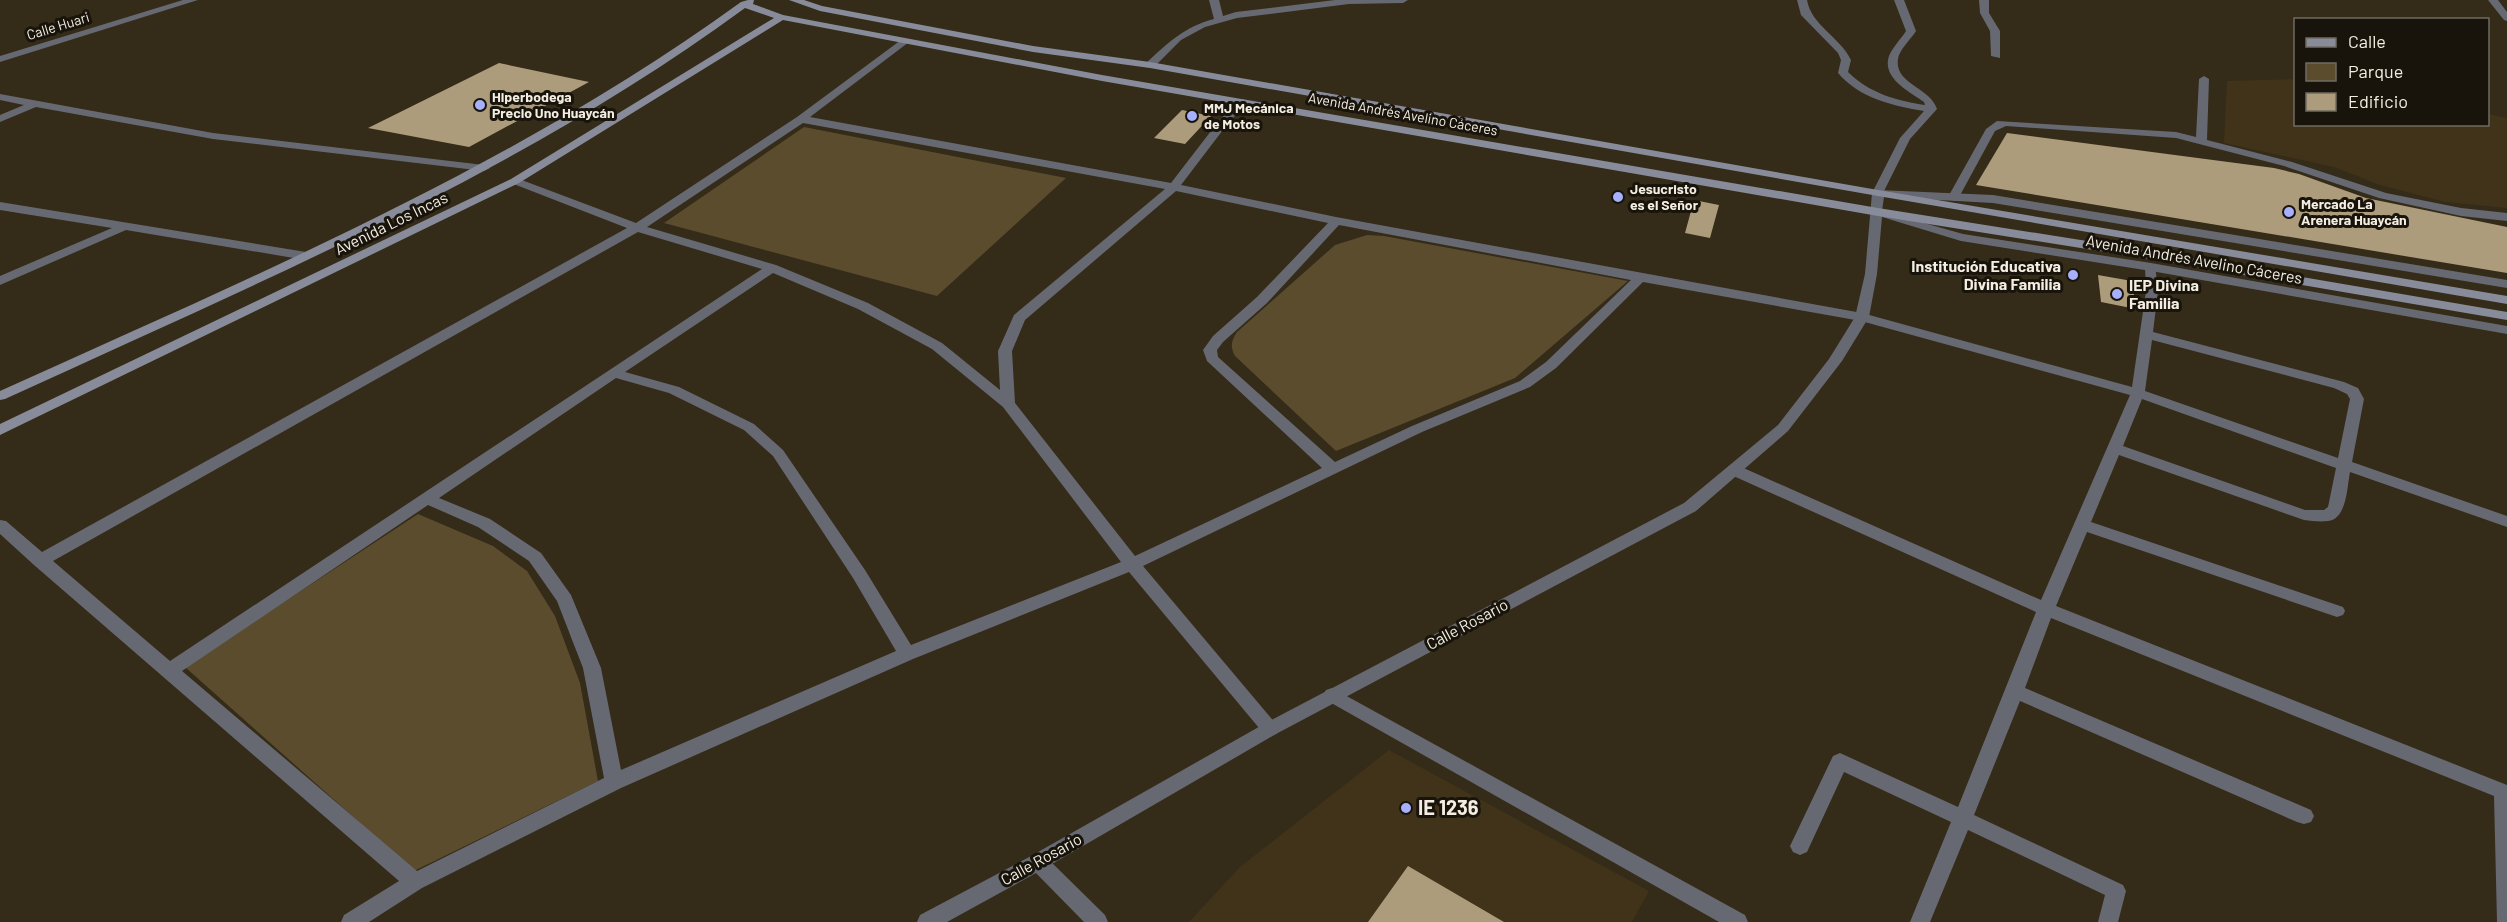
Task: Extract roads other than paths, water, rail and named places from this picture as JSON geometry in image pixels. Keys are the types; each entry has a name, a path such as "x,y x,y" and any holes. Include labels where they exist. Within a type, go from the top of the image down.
{"main road":[{"path":"744,2 763,0"},
{"path":"781,17 786,0"},
{"name":"Avenida Andrés Avelino Cáceres","path":"794,0 820,8 1033,49 1150,65 1878,193 2507,300"},
{"name":"Avenida Andrés Avelino Cáceres","path":"744,2 781,17 1015,62 1878,213 2150,255 2507,316"},
{"name":"Avenida Los Incas","path":"0,396 306,256 484,168 594,105 698,39 744,2"},
{"name":"Avenida Los Incas","path":"0,430 515,181 781,17"},
{"path":"1015,62 1033,49"},
{"path":"1502,147 1510,129"}],"street":[{"name":"Calle Huari","path":"0,59 193,0"},
{"path":"1214,0 1219,20"},
{"path":"1150,65 1178,38 1202,25 1236,15 1317,2 1403,0"},
{"path":"1802,0 1804,13 1842,52 1846,60 1843,73 1851,82 1897,103 1932,109"},
{"path":"1899,0 1911,31 1893,58 1894,71 1904,84 1929,100 1932,109"},
{"path":"1984,0 1982,5 1984,14 1996,34 1994,49 1996,56"},
{"path":"2493,0 2507,18"},
{"path":"40,561 637,228 801,119 904,42"},
{"path":"2201,140 2204,79"},
{"path":"0,97 213,136 484,168"},
{"path":"1008,404 1005,351 1019,318 1174,187 1225,120 1243,102"},
{"path":"0,119 34,104"},
{"path":"1878,193 1905,138 1932,109"},
{"path":"801,119 1174,187 1640,278 1862,317 2138,393 2507,522"},
{"path":"1954,197 1991,129 1997,124 2156,133 2201,140 2288,164 2358,189 2461,212 2507,217"},
{"path":"515,181 637,228 772,268 863,306 936,346 1008,404 1132,564 1270,729"},
{"name":"Avenida Andrés Avelino Cáceres","path":"1878,193 1993,199 2507,284"},
{"name":"Calle Rosario","path":"927,922 1038,862 1332,695 1690,507 1783,429 1835,361 1862,317 1871,274 1878,193"},
{"path":"0,206 306,256"},
{"name":"Avenida Andrés Avelino Cáceres","path":"1878,213 1960,237 2151,267 2507,330"},
{"path":"1333,469 1212,358 1210,350 1218,339 1262,300 1336,220"},
{"path":"0,281 126,226"},
{"path":"1920,922 2015,691 2046,609 2138,393 2152,291 2151,267"},
{"path":"168,670 616,374 772,268"},
{"path":"351,922 415,882 614,782 907,654 1132,564 1417,429 1525,384 1551,365 1640,278"},
{"path":"2114,448 2304,515 2328,516 2335,509 2357,399 2353,391 2339,385 2146,334"},
{"path":"616,374 674,390 749,427 778,453 859,574 907,654"},
{"path":"1734,470 2046,609 2506,793 2507,922"},
{"path":"428,499 484,523 535,557 565,599 592,668 614,782"},
{"path":"0,525 415,882"},
{"path":"2082,525 2337,611"},
{"path":"2015,691 2304,816"},
{"path":"1332,695 1738,922"},
{"path":"1800,846 1840,761 2116,891 2108,922"},
{"path":"1038,862 1098,922"}],"place":[{"name":"Hiperbodega Precio Uno Huaycán","path":"480,105"},
{"name":"MMJ Mecánica de Motos","path":"1192,116"},
{"name":"Jesucristo es el Señor","path":"1618,197"},
{"name":"Mercado La Arenera Huaycán","path":"2289,212"},
{"name":"Institución Educativa Divina Familia","path":"2073,275"},
{"name":"IEP Divina Familia","path":"2117,294"},
{"name":"IE 1236","path":"1406,808"}]}
